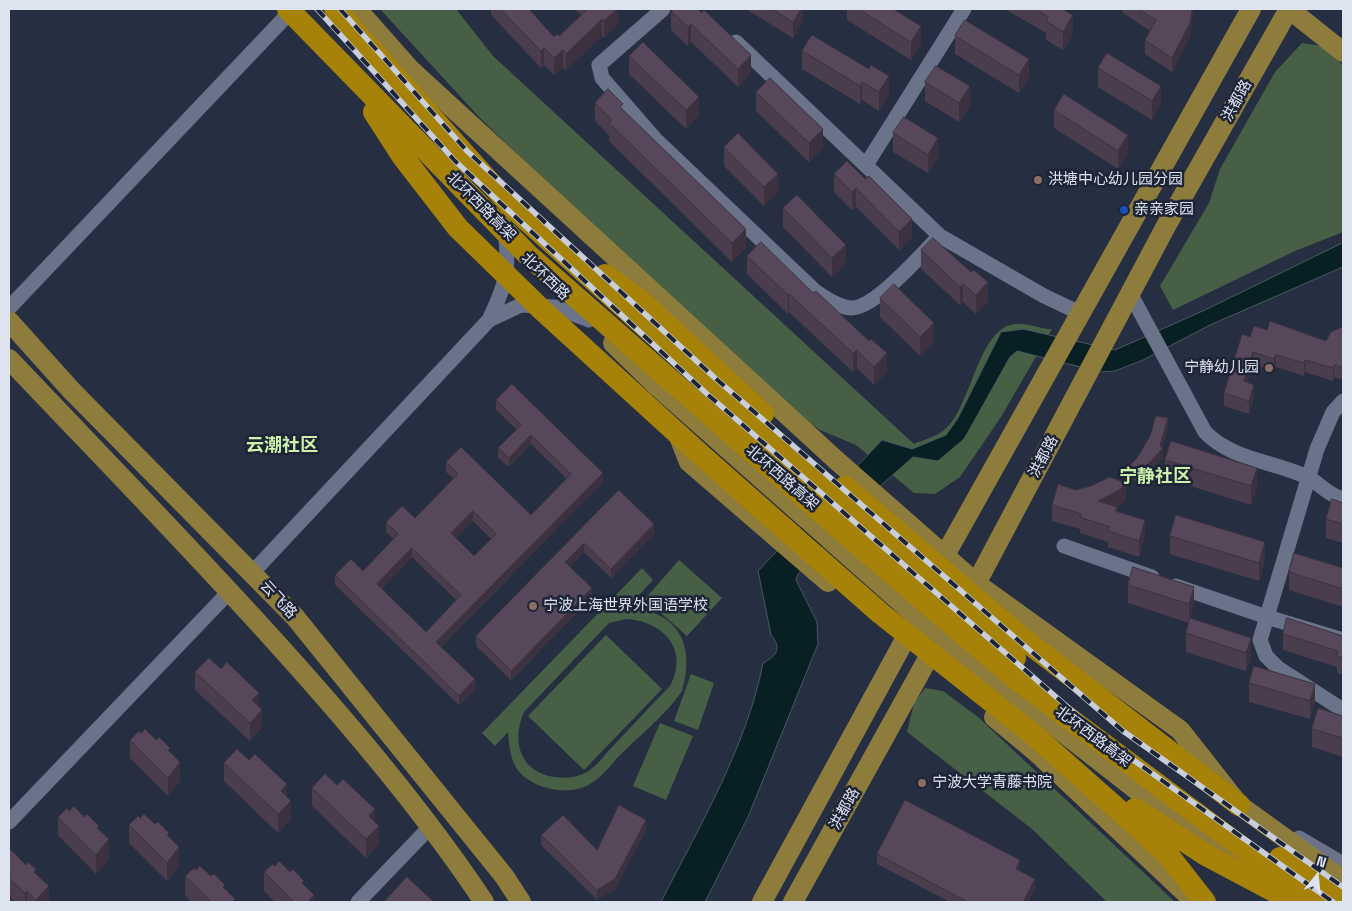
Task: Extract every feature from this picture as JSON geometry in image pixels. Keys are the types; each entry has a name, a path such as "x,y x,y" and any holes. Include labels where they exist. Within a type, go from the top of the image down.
{"highway":[{"name":"北环西路高架","path":"288,9 528,254 861,548 1015,678 1314,902"},
{"name":"北环西路高架","path":"335,9 512,207 1036,677 1227,821 1343,902"},
{"path":"349,72 403,157 458,228 540,308 694,449 880,613 1143,824 1205,902"},
{"path":"525,219 641,301 823,468 1022,638 1239,804"},
{"path":"1143,824 1292,901"},
{"path":"1188,879 1215,902"}],"main road":[{"name":"北环西路","path":"302,9 506,237 657,386 846,555 944,639 1138,791 1292,901"},
{"path":"357,9 410,69 836,460 977,584 1180,730 1239,804 1343,880"},
{"name":"洪都路","path":"762,902 903,643 944,554 1251,9"},
{"path":"1289,9 1343,52"},
{"name":"洪都路","path":"793,902 926,662 944,639 977,584 1130,294 1289,9"},
{"name":"云飞路","path":"9,321 71,390 294,618 360,696 504,876 522,902"},
{"name":"云飞路","path":"9,359 230,592 345,720 457,862 484,902"},
{"path":"657,386 689,462 830,583 1036,751 1195,902"},
{"path":"1271,828 1343,873"}],"street":[{"path":"9,308 293,9"},
{"path":"662,9 598,65 602,78 656,140 816,292 838,305 852,308 865,305 883,291 940,236"},
{"path":"866,165 964,9"},
{"path":"722,29 940,236 1044,296 1076,319"},
{"path":"252,573 489,320 503,291 508,264 506,237"},
{"path":"1130,294 1205,432 1216,444 1308,478 1330,495 1343,499"},
{"path":"489,320 521,305 555,307 589,320"},
{"path":"1343,401 1333,412 1308,478 1260,640 1266,656 1278,668 1343,710"},
{"path":"1064,546 1267,617 1343,640"},
{"path":"9,822 230,592"},
{"path":"1239,804 1343,864"},
{"path":"358,902 430,827"}],"green space":[{"path":"380,9 456,9 493,56 914,444 940,433 953,420 984,353 993,338 1004,328 1021,324 1052,329 1001,417 960,477 935,494 914,493 856,445 820,430 784,405 631,264 480,118"},
{"path":"1302,43 1321,46 1343,65 1343,232 1295,251 1173,310 1160,286 1209,203 1220,169 1275,72"},
{"path":"679,560 722,598 687,636 645,599"},
{"path":"642,568 653,580 627,608 645,610 659,615 671,623 679,633 684,645 686,659 686,674 682,691 660,717 598,779 581,788 572,790 551,789 531,782 517,769 510,751 508,732 495,746 482,733","holes":["626,619 651,625 661,632 675,650 677,661 670,686 587,772 564,778 539,773 527,763 520,751 518,738 524,712 609,623"]},
{"path":"606,635 662,689 584,770 528,716"},
{"path":"691,674 714,683 698,730 674,721"},
{"path":"925,688 943,691 978,717 1175,902 1107,902 1032,829 907,732 914,703"},
{"path":"660,723 693,736 666,800 633,786"}],"shaded area":[{"path":"1343,243 1343,267 1210,325 1143,360 1115,371 1100,372 1017,351 1010,357 964,439 938,461 913,457 868,497 798,574 796,580 817,622 818,644 748,817 705,902 661,902 706,815 734,755 756,694 763,663 772,658 777,648 771,635 758,571 882,440 912,449 946,435 958,418 1001,332 1023,329 1115,350 1205,310"}],"building":[{"path":"501,9 529,9 554,37 557,34 559,36 588,9 617,9 604,21 602,19 566,54 563,50 554,58 544,48 541,51"},
{"path":"674,9 697,9 702,13 704,10 751,55 738,69 691,24 688,27 671,11"},
{"path":"773,9 801,9 793,22"},
{"path":"859,9 893,9 921,26 911,42"},
{"path":"1035,9 1062,9 1073,15 1063,32 1046,21 1048,17"},
{"path":"1138,9 1192,9 1190,23 1172,58 1145,40 1156,20"},
{"path":"965,20 1029,59 1019,75 955,36"},
{"path":"812,35 869,69 871,65 889,76 879,92 862,82 860,86 802,51"},
{"path":"643,42 699,97 686,110 629,56"},
{"path":"1107,53 1161,86 1152,101 1098,68"},
{"path":"936,66 970,86 959,103 925,82"},
{"path":"770,78 823,129 809,143 756,92"},
{"path":"608,89 623,104 620,107 746,229 732,243 609,123 612,120 595,103"},
{"path":"1064,94 1128,135 1118,151 1054,110"},
{"path":"904,117 938,138 928,155 893,133"},
{"path":"738,133 778,174 764,187 724,147"},
{"path":"847,161 865,179 869,176 912,219 899,232 856,188 852,192 834,174"},
{"path":"797,195 846,245 832,258 783,208"},
{"path":"933,238 971,272 974,270 988,282 976,295 963,284 960,287 921,250"},
{"path":"761,242 813,293 816,291 869,341 871,339 887,353 874,367 857,350 853,353 747,256"},
{"path":"894,284 934,323 920,337 880,298"},
{"path":"1270,321 1326,341 1331,332 1342,327 1343,368 1334,365 1333,368 1305,360 1304,363 1276,355 1274,359 1253,352 1244,381 1254,385 1249,401 1224,393 1242,334 1250,337 1254,326 1267,330"},
{"path":"512,384 603,473 436,642 475,679 459,696 335,575 351,559 363,571 398,534 386,522 402,506 415,518 458,474 446,462 461,447 531,515 571,474 531,435 509,458 498,448 521,425 496,400","holes":["473,511 496,534 474,556 451,533","412,548 461,595 426,632 377,584"]},
{"path":"1156,416 1168,418 1160,446 1163,448 1141,472 1127,468 1137,458 1150,436"},
{"path":"1171,441 1257,468 1251,486 1165,460"},
{"path":"1110,477 1126,483 1121,489 1098,501 1117,507 1115,511 1145,520 1139,541 1108,531 1110,527 1080,517 1081,514 1052,505 1058,484 1075,490 1091,486"},
{"path":"619,490 654,524 611,569 584,543 565,562 592,588 511,671 476,636"},
{"path":"1332,499 1343,503 1343,524 1326,519"},
{"path":"1176,515 1265,542 1259,563 1170,536"},
{"path":"1294,553 1343,568 1343,589 1289,572"},
{"path":"1133,567 1194,587 1189,604 1128,585"},
{"path":"1190,618 1251,638 1246,653 1186,633"},
{"path":"1287,618 1343,636 1343,658 1337,656 1338,651 1283,634"},
{"path":"209,658 221,669 227,662 259,693 252,700 262,710 250,723 195,672"},
{"path":"1254,666 1315,684 1310,701 1249,683"},
{"path":"1318,708 1343,716 1343,738 1312,729"},
{"path":"145,729 156,740 159,737 180,762 168,778 130,740 139,731 141,733"},
{"path":"237,749 249,760 255,754 287,784 281,791 291,801 278,814 224,763"},
{"path":"325,774 337,785 343,779 375,809 369,816 379,826 366,839 312,788"},
{"path":"905,800 1020,860 1016,869 1035,879 1023,902 968,902 877,854"},
{"path":"619,805 646,820 615,879 597,890 541,835 563,815 597,850"},
{"path":"74,806 84,817 87,814 99,826 97,828 109,839 96,855 58,817 67,808 69,811"},
{"path":"144,814 155,824 158,822 179,847 167,863 129,825 138,816 140,818"},
{"path":"11,850 26,865 28,862 36,869 34,872 49,886 36,900 27,891 25,893 9,878 9,852"},
{"path":"279,861 290,872 293,869 304,881 302,883 314,895 308,902 294,902 264,872 273,864 275,866"},
{"path":"200,866 211,876 214,874 225,885 223,887 235,899 232,902 211,902 185,876 194,868 196,870"},
{"path":"407,877 434,902 386,902"}],"railway":[{"path":"317,9 455,161 706,393 1108,742 1333,902"},
{"path":"340,9 467,151 715,378 1123,731 1343,887"}],"place":[{"name":"洪塘中心幼儿园分园","path":"1038,180"},
{"name":"亲亲家园","path":"1124,210"},
{"name":"宁静幼儿园","path":"1269,368"},
{"name":"宁波上海世界外国语学校","path":"533,606"},
{"name":"宁波大学青藤书院","path":"922,783"}],"district":[{"name":"云潮社区","path":"282,446"},
{"name":"宁静社区","path":"1155,477"}]}
